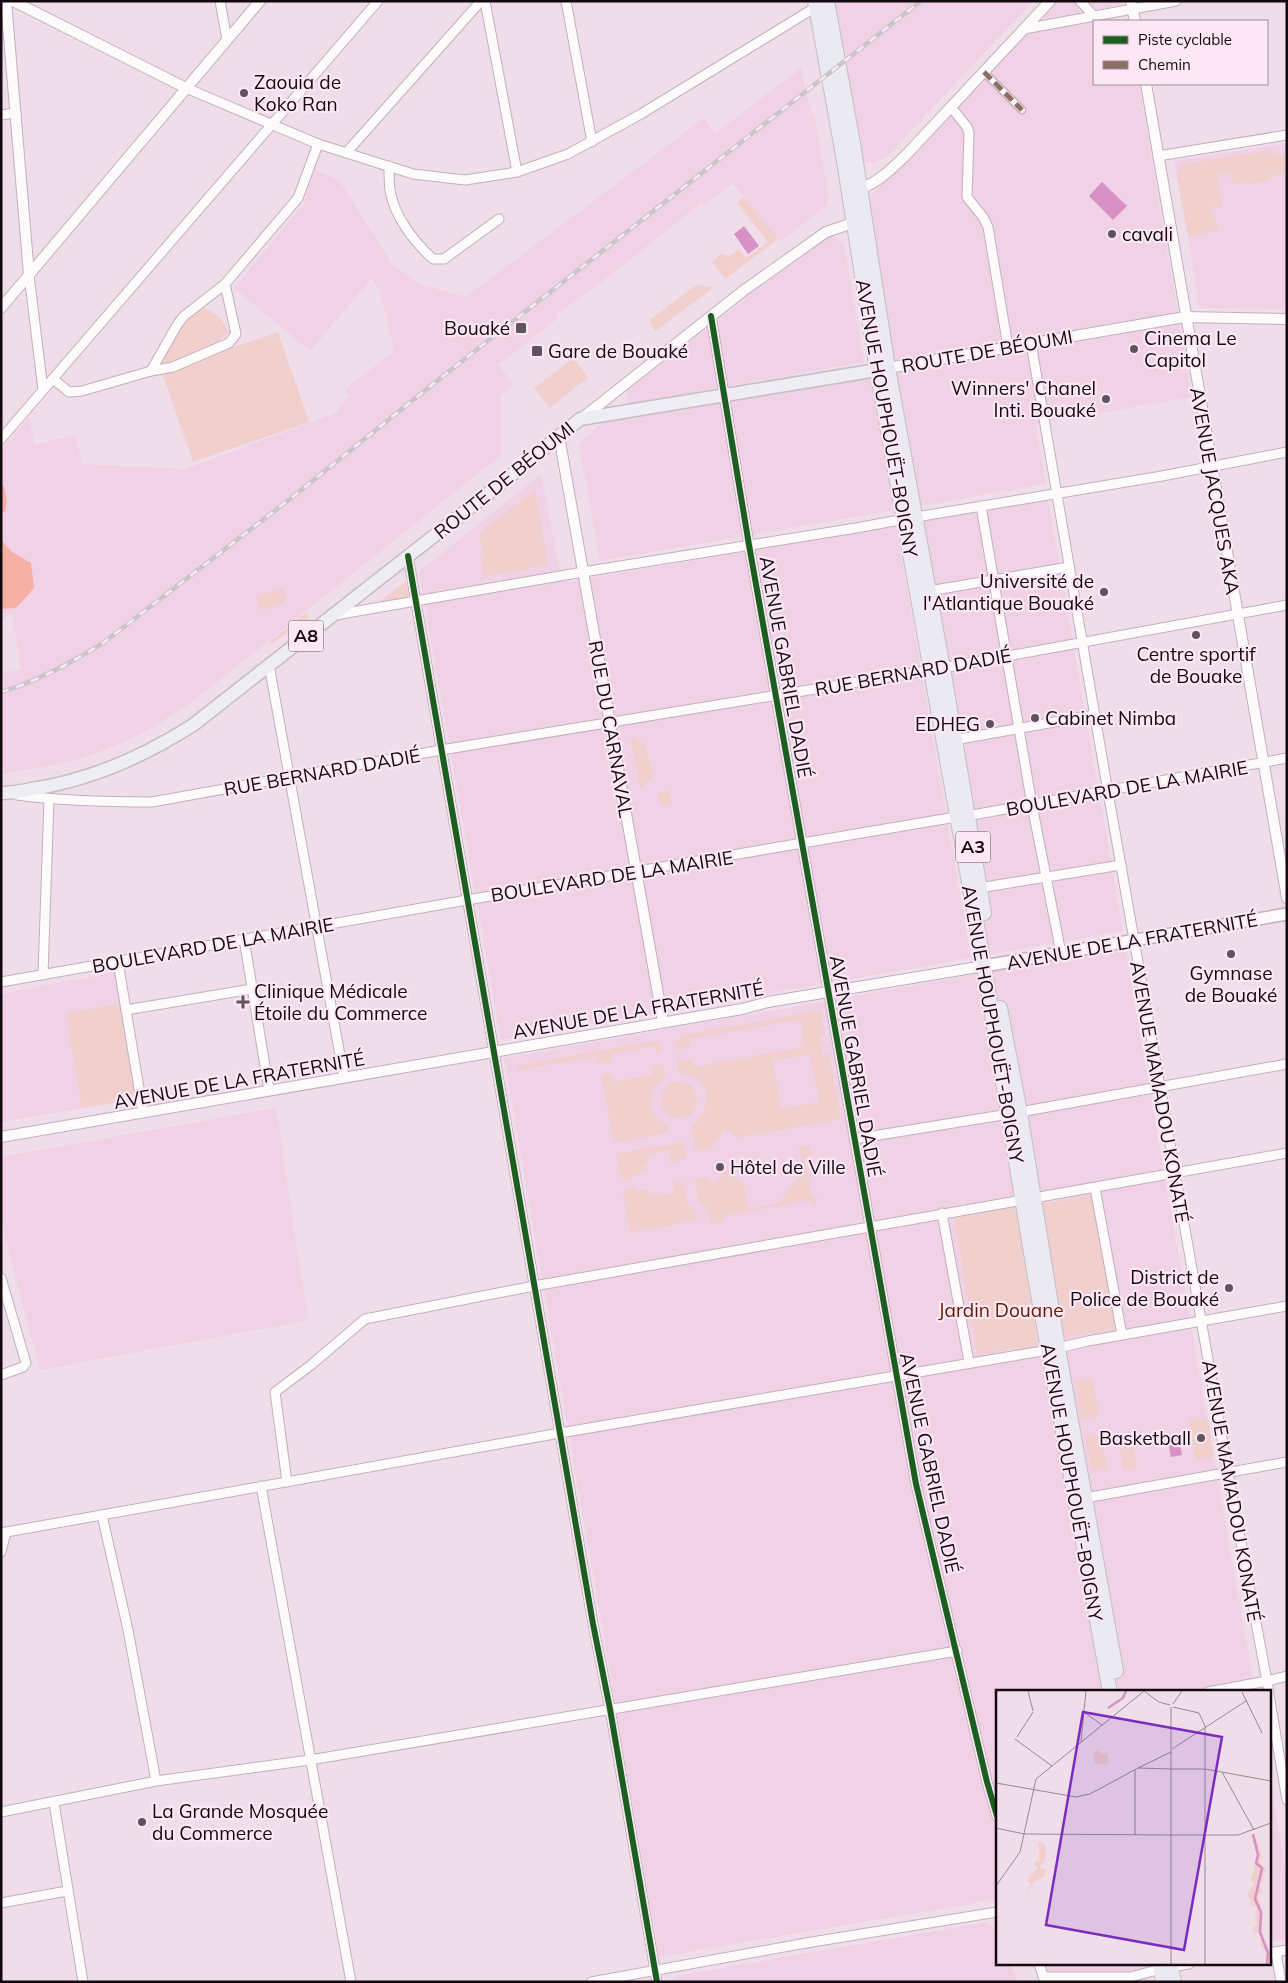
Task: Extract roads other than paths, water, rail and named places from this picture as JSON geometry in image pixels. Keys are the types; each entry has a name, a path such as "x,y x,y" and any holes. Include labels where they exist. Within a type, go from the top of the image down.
{"highway":[{"name":"AVENUE HOUPHOUËT-BOIGNY","path":"819,3 860,189 882,369"},
{"name":"AVENUE HOUPHOUËT-BOIGNY","path":"819,3 853,223 911,518 1014,1113 1110,1690"},
{"name":"AVENUE HOUPHOUËT-BOIGNY","path":"911,518 929,591 937,669 954,740 962,817 979,888 988,965"},
{"name":"AVENUE HOUPHOUËT-BOIGNY","path":"1053,1349 1085,1498 1119,1690"},
{"path":"1165,1969 1174,1982"}],"main road":[{"name":"ROUTE DE BÉOUMI","path":"3,793 71,782 122,764 151,750 193,724 580,419 882,369"},
{"name":"AVENUE DE LA FRATERNITÉ","path":"988,965 1287,914"}],"street":[{"path":"6,1 29,275 43,390"},
{"path":"12,1 186,88 318,144 413,174 465,180 517,172 568,154 648,110 819,3"},
{"path":"220,1 227,40"},
{"path":"1,308 260,1"},
{"path":"1,439 378,1"},
{"path":"346,152 481,1"},
{"path":"486,1 517,172"},
{"path":"566,1 592,142"},
{"path":"860,189 871,185 891,169 1050,1"},
{"path":"1080,1 1094,16"},
{"path":"1024,29 1094,16 1132,5 1176,1"},
{"path":"1132,5 1135,20"},
{"path":"984,72 1022,110"},
{"name":"AVENUE JACQUES AKA","path":"1146,85 1287,898"},
{"path":"951,107 969,133 967,197 983,217 988,227 1008,347"},
{"path":"1,115 16,113"},
{"path":"1158,156 1287,135"},
{"path":"152,371 177,325 184,316 225,284 298,198 318,144"},
{"path":"388,166 390,191 400,217 420,247 433,260 444,259 499,219"},
{"path":"580,419 743,291 826,232 853,223"},
{"path":"53,379 69,392 100,387 152,371 173,367 229,343 236,334 225,284"},
{"name":"AVENUE GABRIEL DADIÉ","path":"711,316 749,545 916,1484 985,1774 996,1812"},
{"name":"ROUTE DE BÉOUMI","path":"882,369 1185,317 1287,318"},
{"name":"AVENUE MAMADOU KONATÉ","path":"1031,344 1201,1321 1268,1690"},
{"name":"RUE DU CARNAVAL","path":"559,436 663,1022"},
{"path":"332,616 583,572 856,528 1211,467 1287,452"},
{"path":"981,506 1032,805 1061,953"},
{"path":"408,556 657,1982"},
{"path":"929,591 1069,567"},
{"name":"RUE BERNARD DADIÉ","path":"3,793 48,799 152,802 442,750 937,669 1287,605"},
{"path":"269,665 344,1076"},
{"path":"954,740 1094,714"},
{"name":"BOULEVARD DE LA MAIRIE","path":"1,982 467,900 1108,792 1287,758"},
{"path":"44,975 48,799"},
{"path":"979,888 1121,865"},
{"path":"244,939 269,1090"},
{"path":"118,962 143,1112"},
{"name":"AVENUE DE LA FRATERNITÉ","path":"1,1137 988,965"},
{"path":"126,1010 252,989"},
{"path":"854,1139 1014,1113 1287,1064"},
{"path":"287,1482 275,1392 365,1320 534,1286 1287,1153"},
{"path":"1095,1188 1122,1335"},
{"path":"942,1213 969,1362"},
{"path":"1,1278 26,1363 23,1367 1,1375"},
{"path":"1,1552 4,1533 262,1486 969,1362 1053,1349 1287,1306"},
{"path":"1085,1498 1287,1462"},
{"path":"262,1486 351,1982"},
{"path":"102,1515 128,1630 156,1781"},
{"path":"1,1812 54,1803 156,1781 310,1760 957,1651"},
{"path":"1219,1690 1287,1676"},
{"name":"AVENUE MAMADOU KONATÉ","path":"1270,1699 1287,1800"},
{"path":"54,1803 83,1982"},
{"path":"1,1903 68,1891"},
{"path":"591,1982 996,1912"},
{"path":"1281,1982 1273,1952 1287,1950"},
{"path":"1040,1966 1044,1979 1130,1977 1179,1966"}],"railway":[{"path":"1,692 28,683 54,671 103,643 290,499 433,384 921,1"}],"place":[{"name":"Zaouia de Koko Ran","path":"244,93"},
{"name":"cavali","path":"1112,234"},
{"name":"Bouaké","path":"521,328"},
{"name":"Cinema Le Capitol","path":"1134,349"},
{"name":"Gare de Bouaké","path":"537,351"},
{"name":"Winners' Chanel Inti. Bouaké","path":"1106,399"},
{"name":"Université de l'Atlantique Bouaké","path":"1104,592"},
{"name":"Centre sportif de Bouake","path":"1196,635"},
{"name":"Cabinet Nimba","path":"1035,718"},
{"name":"EDHEG","path":"990,724"},
{"name":"Gymnase de Bouaké","path":"1231,954"},
{"name":"Clinique Médicale Étoile du Commerce","path":"243,1002"},
{"name":"Hôtel de Ville","path":"720,1167"},
{"name":"District de Police de Bouaké","path":"1229,1288"},
{"name":"Basketball","path":"1201,1438"},
{"name":"La Grande Mosquée du Commerce","path":"142,1822"}],"park label":[{"name":"Jardin Douane","path":"1001,1310"}]}
